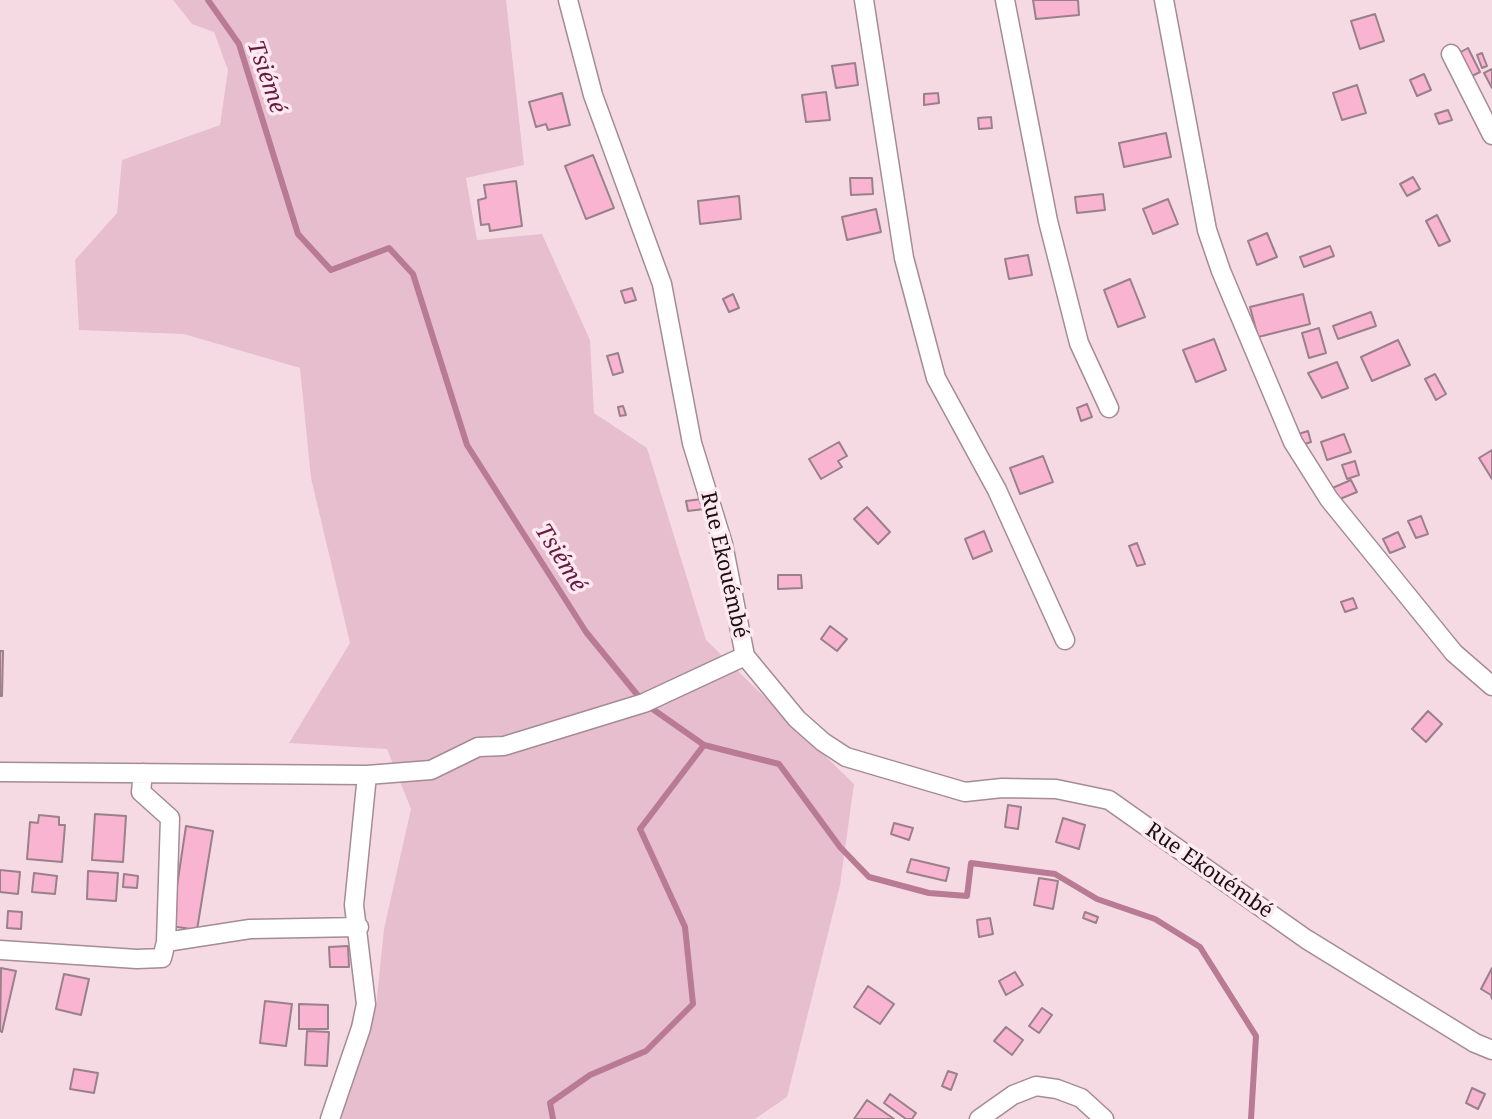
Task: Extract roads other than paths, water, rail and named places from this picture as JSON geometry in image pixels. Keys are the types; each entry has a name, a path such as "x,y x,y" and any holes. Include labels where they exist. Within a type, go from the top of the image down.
{"street":[{"name":"Rue Ekouémbé","path":"568,0 593,95 662,284 692,443 723,544 745,656 797,719 823,742 846,757 965,792 1002,788 1055,789 1109,800 1306,939 1475,1043 1492,1050"},
{"path":"864,0 904,258 936,378 997,490 1065,639"},
{"path":"1005,0 1048,221 1079,343 1109,408"},
{"path":"1164,0 1208,230 1221,271 1293,442 1329,499 1454,653 1492,686"},
{"path":"1451,54 1492,135"},
{"path":"0,772 367,775 431,770 478,747 504,746 644,703 745,656"},
{"path":"0,950 137,959 162,958 166,942 170,818 141,792 143,773"},
{"path":"330,1119 361,1028 366,1004 359,927 354,905 367,775"},
{"path":"166,942 250,929 359,927"},
{"path":"979,1119 1004,1100 1035,1086 1057,1089 1081,1098 1104,1119"}],"waterway":[{"name":"Tsiémé","path":"208,0 239,44 298,234 331,270 389,248 413,274 467,445 586,632 644,703 704,745 640,829 685,927 693,1004 646,1051 590,1075 550,1103 553,1119"},
{"path":"704,745 779,764 840,847 869,877 929,893 967,896 971,863 1055,874 1097,899 1155,919 1200,947 1256,1036 1251,1119"}]}
